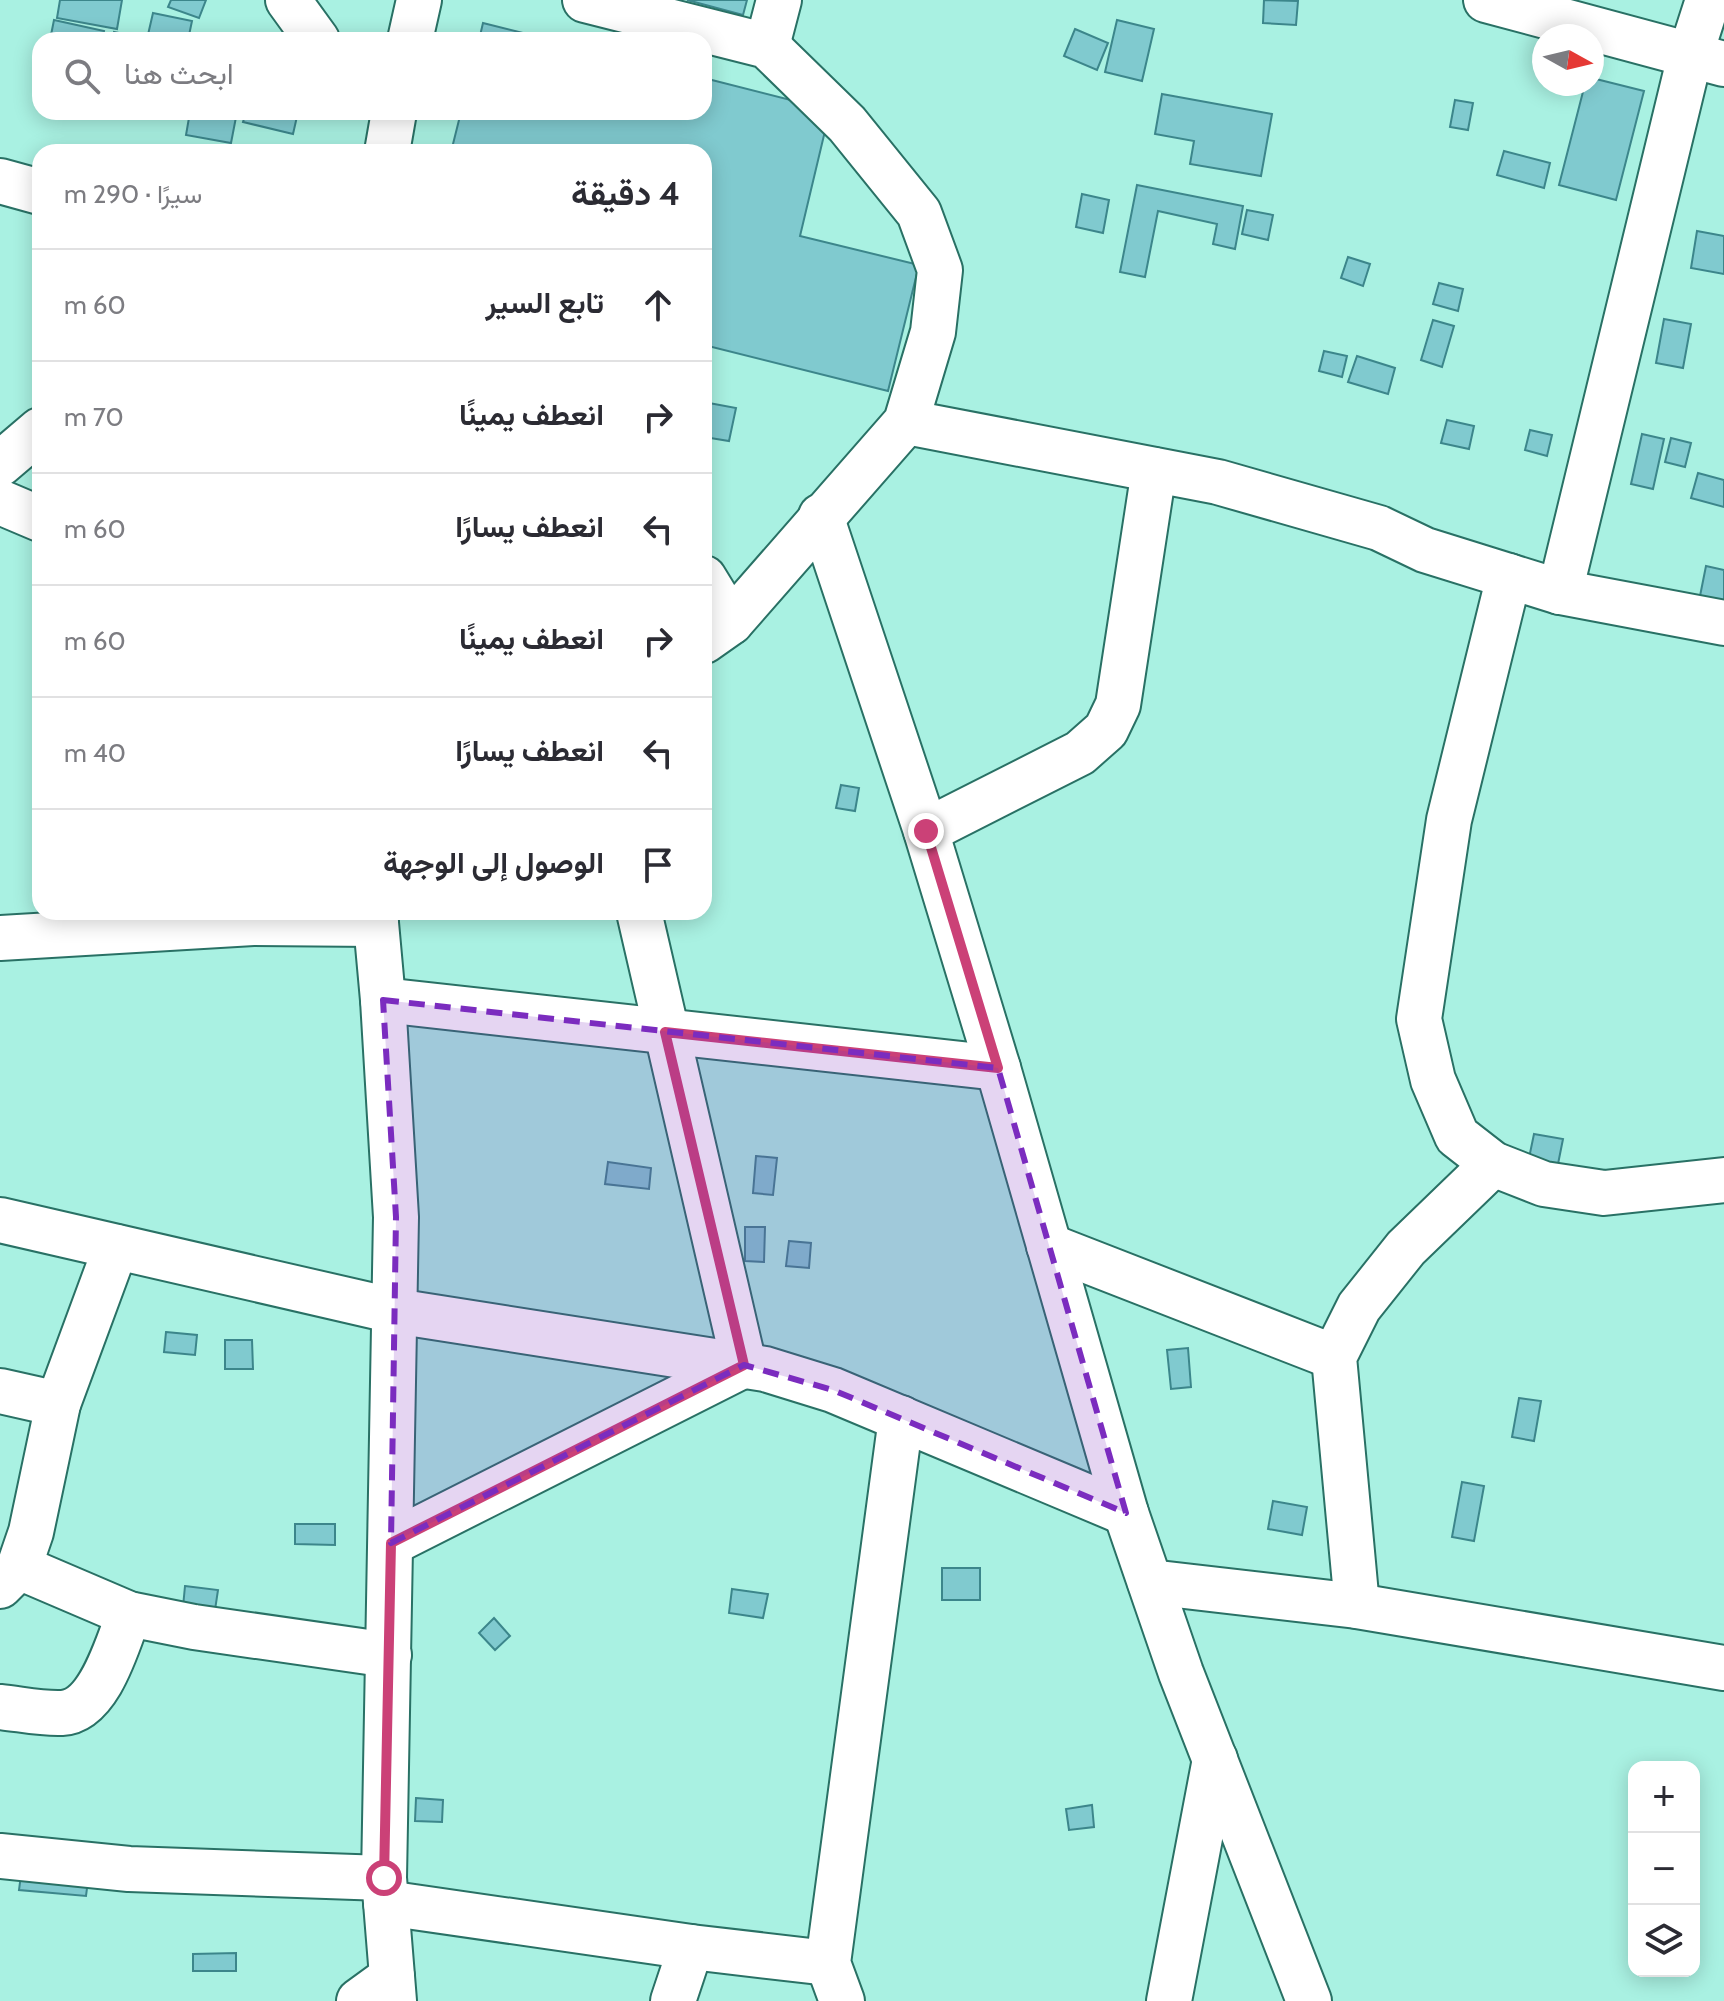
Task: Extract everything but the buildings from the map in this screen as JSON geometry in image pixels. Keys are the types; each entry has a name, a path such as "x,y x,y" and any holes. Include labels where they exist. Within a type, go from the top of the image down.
{"street":[{"path":"288,0 311,32"},
{"path":"412,32 419,0"},
{"path":"585,0 712,32"},
{"path":"767,46 779,0"},
{"path":"1486,0 1707,60"},
{"path":"1560,592 1707,60 1708,0"},
{"path":"712,32 767,46 847,124 919,213 940,270 933,332 906,422 717,631"},
{"path":"0,181 32,190"},
{"path":"906,422 1218,482 1379,528 1425,550 1560,592 1724,623"},
{"path":"0,464 32,437"},
{"path":"926,831 1080,753 1106,730 1118,705 1154,470"},
{"path":"0,502 32,516"},
{"path":"821,516 926,831 1126,1513 1215,1759 1309,2001"},
{"path":"1509,576 1449,820 1419,1019 1433,1080 1457,1136 1493,1164 1544,1184 1604,1193 1724,1180"},
{"path":"712,611 717,631"},
{"path":"0,938 226,920"},
{"path":"375,920 396,1217 382,1993"},
{"path":"641,920 744,1365"},
{"path":"383,1000 998,1068"},
{"path":"1357,1606 1334,1357 1359,1307 1406,1248 1493,1164"},
{"path":"0,1220 395,1311 765,1369 833,1390 1126,1513"},
{"path":"1049,1246 1334,1357"},
{"path":"116,1247 58,1404 31,1532 9,1577 129,1614 194,1627 389,1655"},
{"path":"391,1543 744,1365"},
{"path":"0,1391 58,1404"},
{"path":"0,1856 385,1890 691,1947 835,1982 901,1418"},
{"path":"1150,1582 1357,1606 1724,1668"},
{"path":"0,1707 66,1713 85,1702 102,1683 129,1614"},
{"path":"1169,2001 1215,1759"},
{"path":"673,2001 691,1947"}],"highlighted area":[{"path":"383,1000 998,1068 1126,1513 833,1390 744,1365 391,1543 396,1217"}],"route":[{"path":"384,1878 391,1543 744,1365 665,1032 998,1068 926,831"}]}
